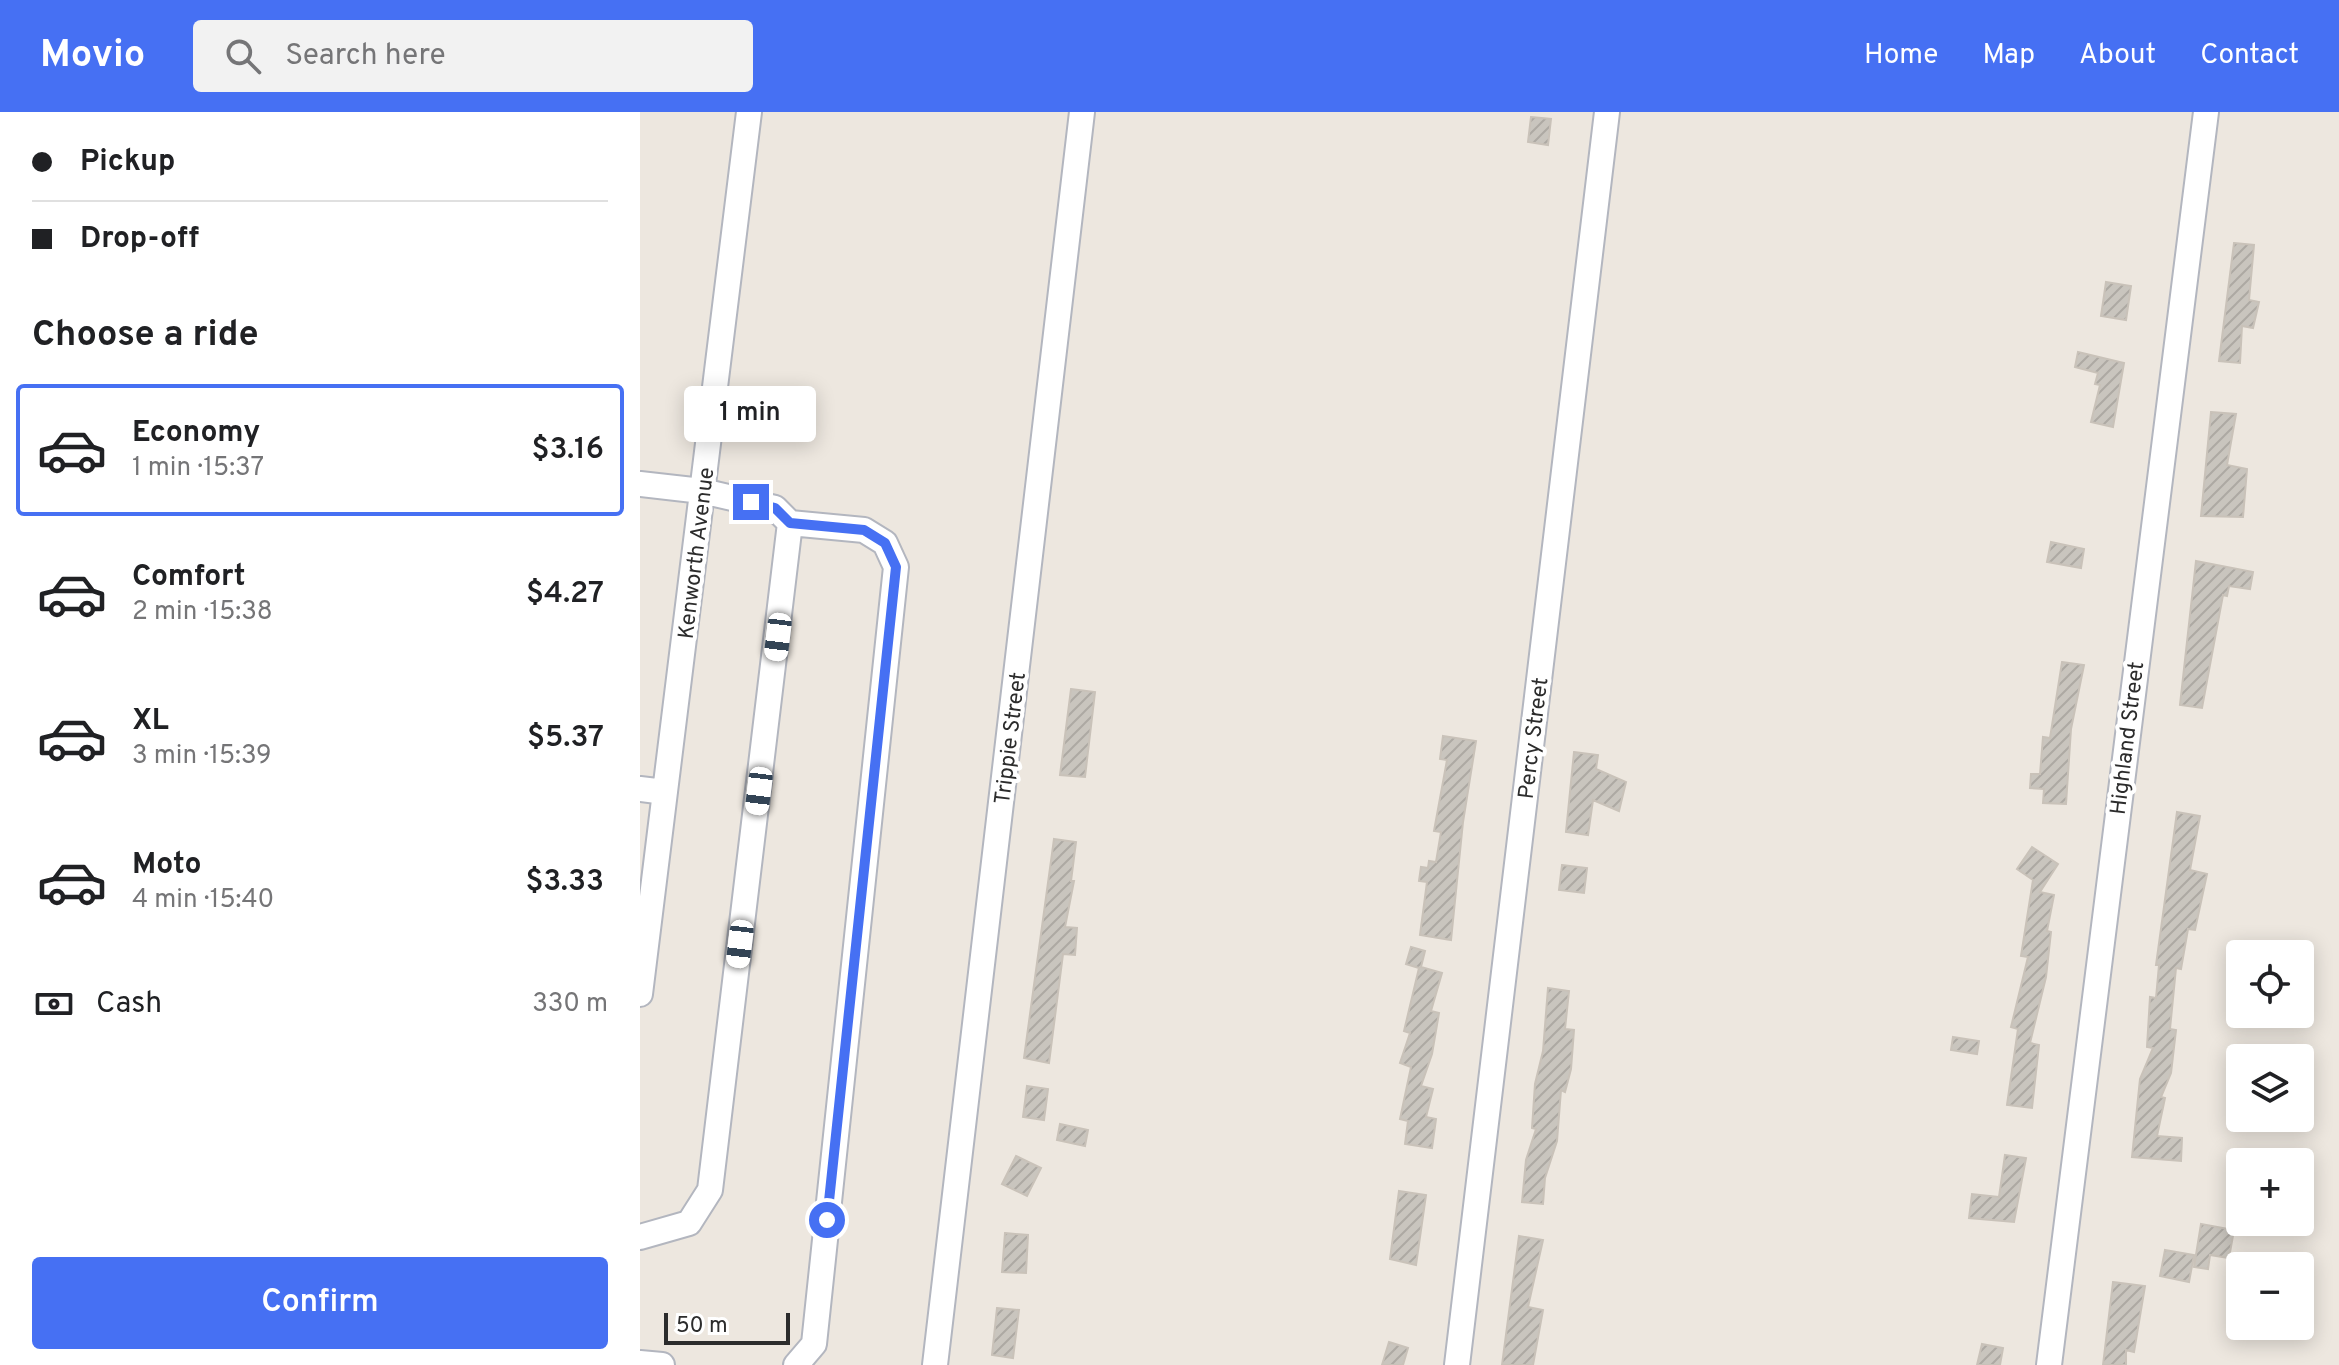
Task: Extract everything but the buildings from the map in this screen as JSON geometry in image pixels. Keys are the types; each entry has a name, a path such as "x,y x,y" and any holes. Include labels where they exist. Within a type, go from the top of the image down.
{"street":[{"name":"Kenworth Avenue","path":"640,994 749,112"},
{"name":"Trippie Street","path":"935,1365 1082,112"},
{"name":"Percy Street","path":"1457,1365 1607,112"},
{"name":"Highland Street","path":"2049,1365 2206,112"},
{"path":"640,484 702,491 775,508 790,523 864,530 885,543 896,567 814,1344 796,1365"},
{"path":"640,1237 689,1223 710,1190 790,523"},
{"path":"640,789 665,792"},
{"path":"640,1363 662,1365"}],"route":[{"path":"751,502 775,508 790,523 864,530 885,543 896,567 827,1220"}]}
